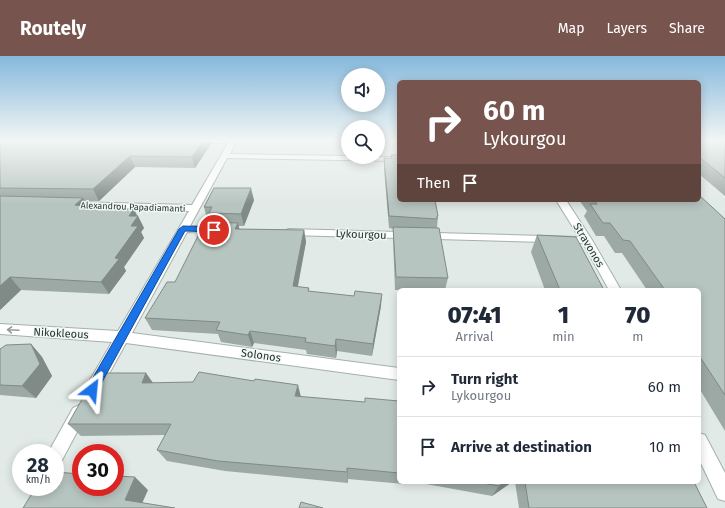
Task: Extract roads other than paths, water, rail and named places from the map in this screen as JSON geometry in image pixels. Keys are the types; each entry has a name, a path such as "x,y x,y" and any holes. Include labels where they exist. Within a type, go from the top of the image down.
{"street":[{"path":"62,444 194,208 221,162"},
{"name":"Stravonos","path":"562,202 587,240 614,288"},
{"name":"Alexandrou Papadiamanti","path":"62,205 194,208"},
{"path":"183,229 230,230"},
{"name":"Lykourgou","path":"278,231 587,240"},
{"name":"Nikokleous","path":"0,329 122,337"},
{"name":"Solonos","path":"122,337 397,374"},
{"path":"701,445 725,492"}]}
